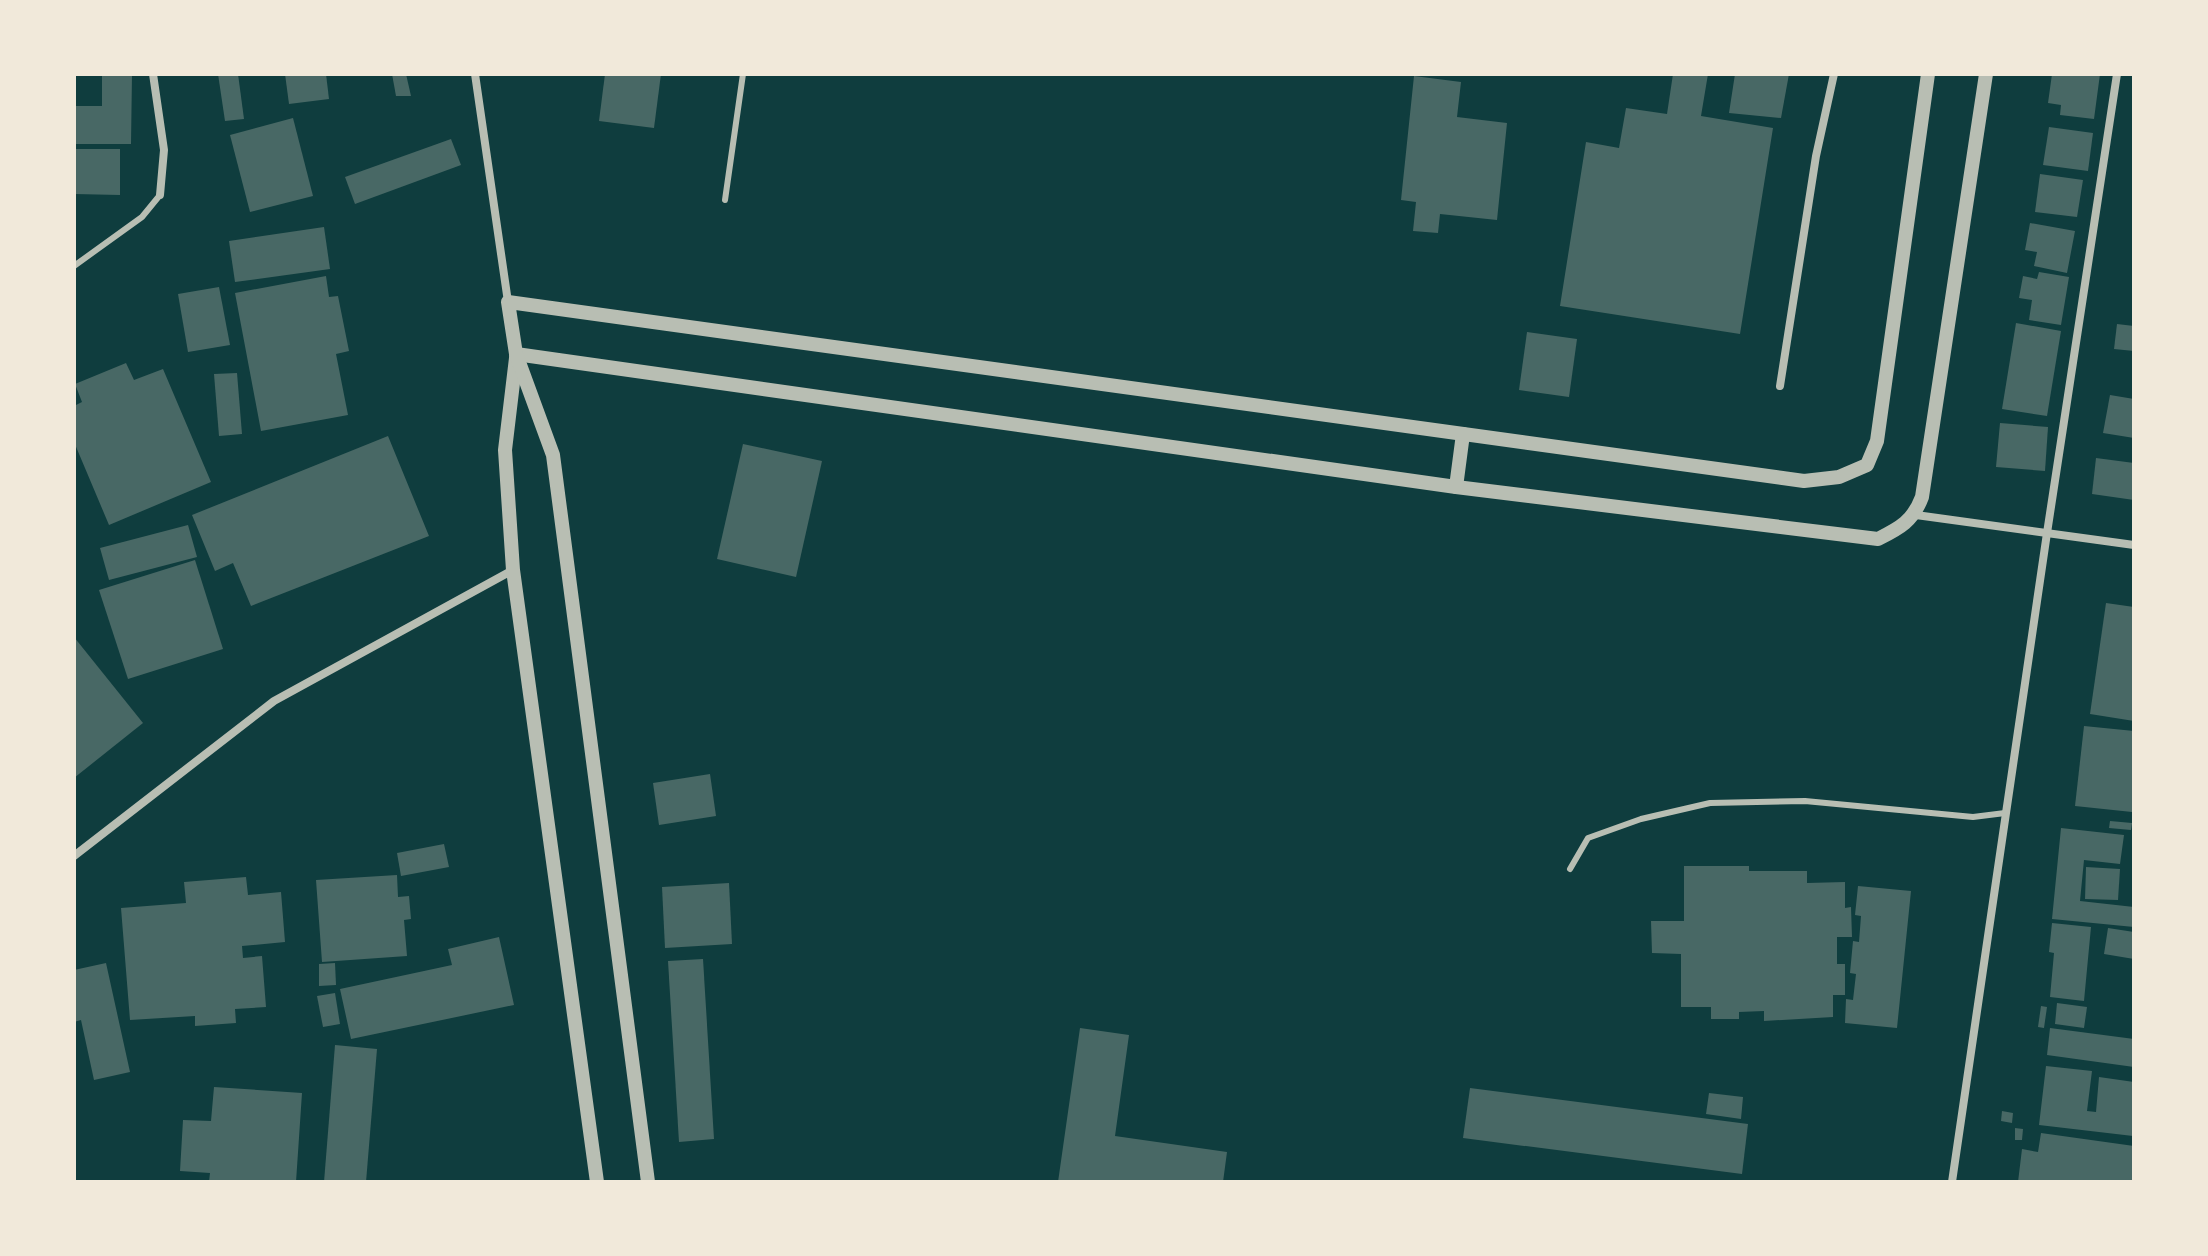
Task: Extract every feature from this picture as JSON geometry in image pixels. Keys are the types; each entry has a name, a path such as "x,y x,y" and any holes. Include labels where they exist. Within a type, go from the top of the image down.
{"street":[{"path":"153,74 164,150 160,195"},
{"path":"475,74 516,354 553,455 648,1182"},
{"path":"1780,386 1816,156 1834,74"},
{"path":"508,302 1804,481 1839,477 1867,465 1877,441 1928,74"},
{"path":"516,354 1456,487 1878,539 1901,528 1916,515 1922,497 1986,74"},
{"path":"1952,1182 2117,74"},
{"path":"516,354 505,450 513,570 597,1182"},
{"path":"1456,487 1463,434"},
{"path":"1916,515 2134,545"},
{"path":"74,856 274,701 513,570"}],"lane":[{"path":"725,200 743,74"},
{"path":"74,266 142,217 160,195"},
{"path":"1570,869 1588,838 1641,819 1710,803 1805,801 1973,817 2005,813"}],"building":[{"path":"102,74 132,74 131,144 74,144 74,106 102,106"},
{"path":"218,74 238,74 244,119 225,121"},
{"path":"285,74 326,74 329,99 289,104"},
{"path":"392,74 406,74 411,96 396,96"},
{"path":"605,74 661,74 654,128 599,121"},
{"path":"1673,74 1708,74 1701,116 1773,128 1740,334 1560,306 1586,142 1619,148 1626,108 1667,114"},
{"path":"1735,74 1789,74 1781,118 1729,113"},
{"path":"2052,74 2100,74 2094,119 2060,115 2061,105 2048,103"},
{"path":"1414,76 1461,82 1457,117 1507,123 1497,220 1440,214 1438,233 1413,231 1416,202 1401,200"},
{"path":"293,118 313,196 250,212 230,135"},
{"path":"2049,127 2093,133 2088,171 2043,165"},
{"path":"451,139 461,165 355,204 345,177"},
{"path":"74,149 120,149 120,195 74,194"},
{"path":"2040,174 2083,180 2077,217 2035,212"},
{"path":"2030,223 2075,231 2067,273 2034,266 2037,252 2025,250"},
{"path":"324,227 330,269 235,282 229,241"},
{"path":"2039,272 2069,277 2061,325 2029,320 2032,300 2019,298 2023,276 2037,279"},
{"path":"326,276 329,297 338,296 349,351 336,354 348,415 261,431 235,293"},
{"path":"219,287 230,345 188,352 178,294"},
{"path":"2016,323 2061,331 2047,416 2002,409"},
{"path":"2117,324 2134,326 2134,351 2114,349"},
{"path":"1527,332 1577,339 1569,397 1519,390"},
{"path":"126,363 134,380 163,369 211,482 109,525 74,442 74,406 82,402 75,384"},
{"path":"237,373 242,434 219,436 214,374"},
{"path":"2110,395 2134,399 2134,438 2103,433"},
{"path":"2000,423 2048,427 2045,471 1996,467"},
{"path":"388,436 429,536 251,606 233,563 215,571 192,515"},
{"path":"743,444 822,461 796,577 717,559"},
{"path":"2096,458 2134,463 2134,500 2092,494"},
{"path":"188,525 197,557 109,580 100,548"},
{"path":"195,560 223,649 128,679 99,590"},
{"path":"2106,603 2134,607 2134,721 2090,714"},
{"path":"74,637 143,723 74,778"},
{"path":"2084,726 2134,731 2132,812 2075,806"},
{"path":"710,774 716,816 659,825 653,783"},
{"path":"2110,821 2132,823 2131,830 2109,828"},
{"path":"2061,828 2124,835 2120,864 2084,860 2080,901 2134,907 2134,927 2052,919"},
{"path":"444,844 449,867 401,876 397,853"},
{"path":"1684,866 1749,866 1749,871 1807,871 1807,883 1845,882 1845,908 1851,907 1852,937 1837,937 1837,964 1845,964 1845,995 1833,995 1833,1017 1764,1021 1764,1011 1739,1012 1739,1019 1711,1019 1711,1007 1681,1007 1681,954 1652,953 1651,921 1684,921"},
{"path":"2086,867 2120,869 2118,900 2085,899"},
{"path":"397,875 398,897 409,896 411,919 404,920 407,956 322,962 316,880"},
{"path":"246,877 248,895 281,892 285,942 242,946 243,958 262,956 266,1007 235,1009 236,1023 195,1026 195,1016 130,1020 121,908 186,903 184,882"},
{"path":"729,883 732,944 665,948 662,887"},
{"path":"1858,886 1911,891 1897,1028 1845,1023 1846,999 1853,1000 1856,974 1850,973 1853,941 1859,942 1861,916 1855,915"},
{"path":"2052,923 2091,927 2084,1001 2050,997 2054,953 2049,952"},
{"path":"2108,928 2134,932 2134,959 2104,954"},
{"path":"499,937 514,1005 351,1039 340,989 452,965 448,949"},
{"path":"703,959 714,1139 679,1142 668,961"},
{"path":"106,963 130,1072 94,1080 81,1020 74,1022 74,970"},
{"path":"335,963 336,985 319,986 319,964"},
{"path":"335,993 340,1024 323,1027 317,996"},
{"path":"2057,1003 2087,1007 2084,1028 2055,1024"},
{"path":"2041,1006 2047,1007 2044,1028 2038,1027"},
{"path":"1080,1028 1129,1035 1115,1136 1227,1152 1223,1182 1058,1182"},
{"path":"2050,1028 2134,1039 2134,1067 2047,1055"},
{"path":"335,1045 377,1049 366,1182 324,1182"},
{"path":"2046,1066 2092,1071 2087,1111 2096,1112 2099,1077 2134,1082 2133,1136 2039,1125"},
{"path":"214,1087 302,1093 296,1182 209,1182 210,1173 180,1171 183,1120 211,1121"},
{"path":"1470,1088 1748,1124 1742,1174 1463,1138"},
{"path":"1709,1093 1743,1097 1741,1119 1706,1114"},
{"path":"2002,1111 2013,1113 2012,1123 2001,1121"},
{"path":"2015,1128 2023,1129 2022,1140 2015,1140"},
{"path":"2041,1133 2134,1146 2134,1182 2018,1182 2022,1149 2038,1152"}]}
